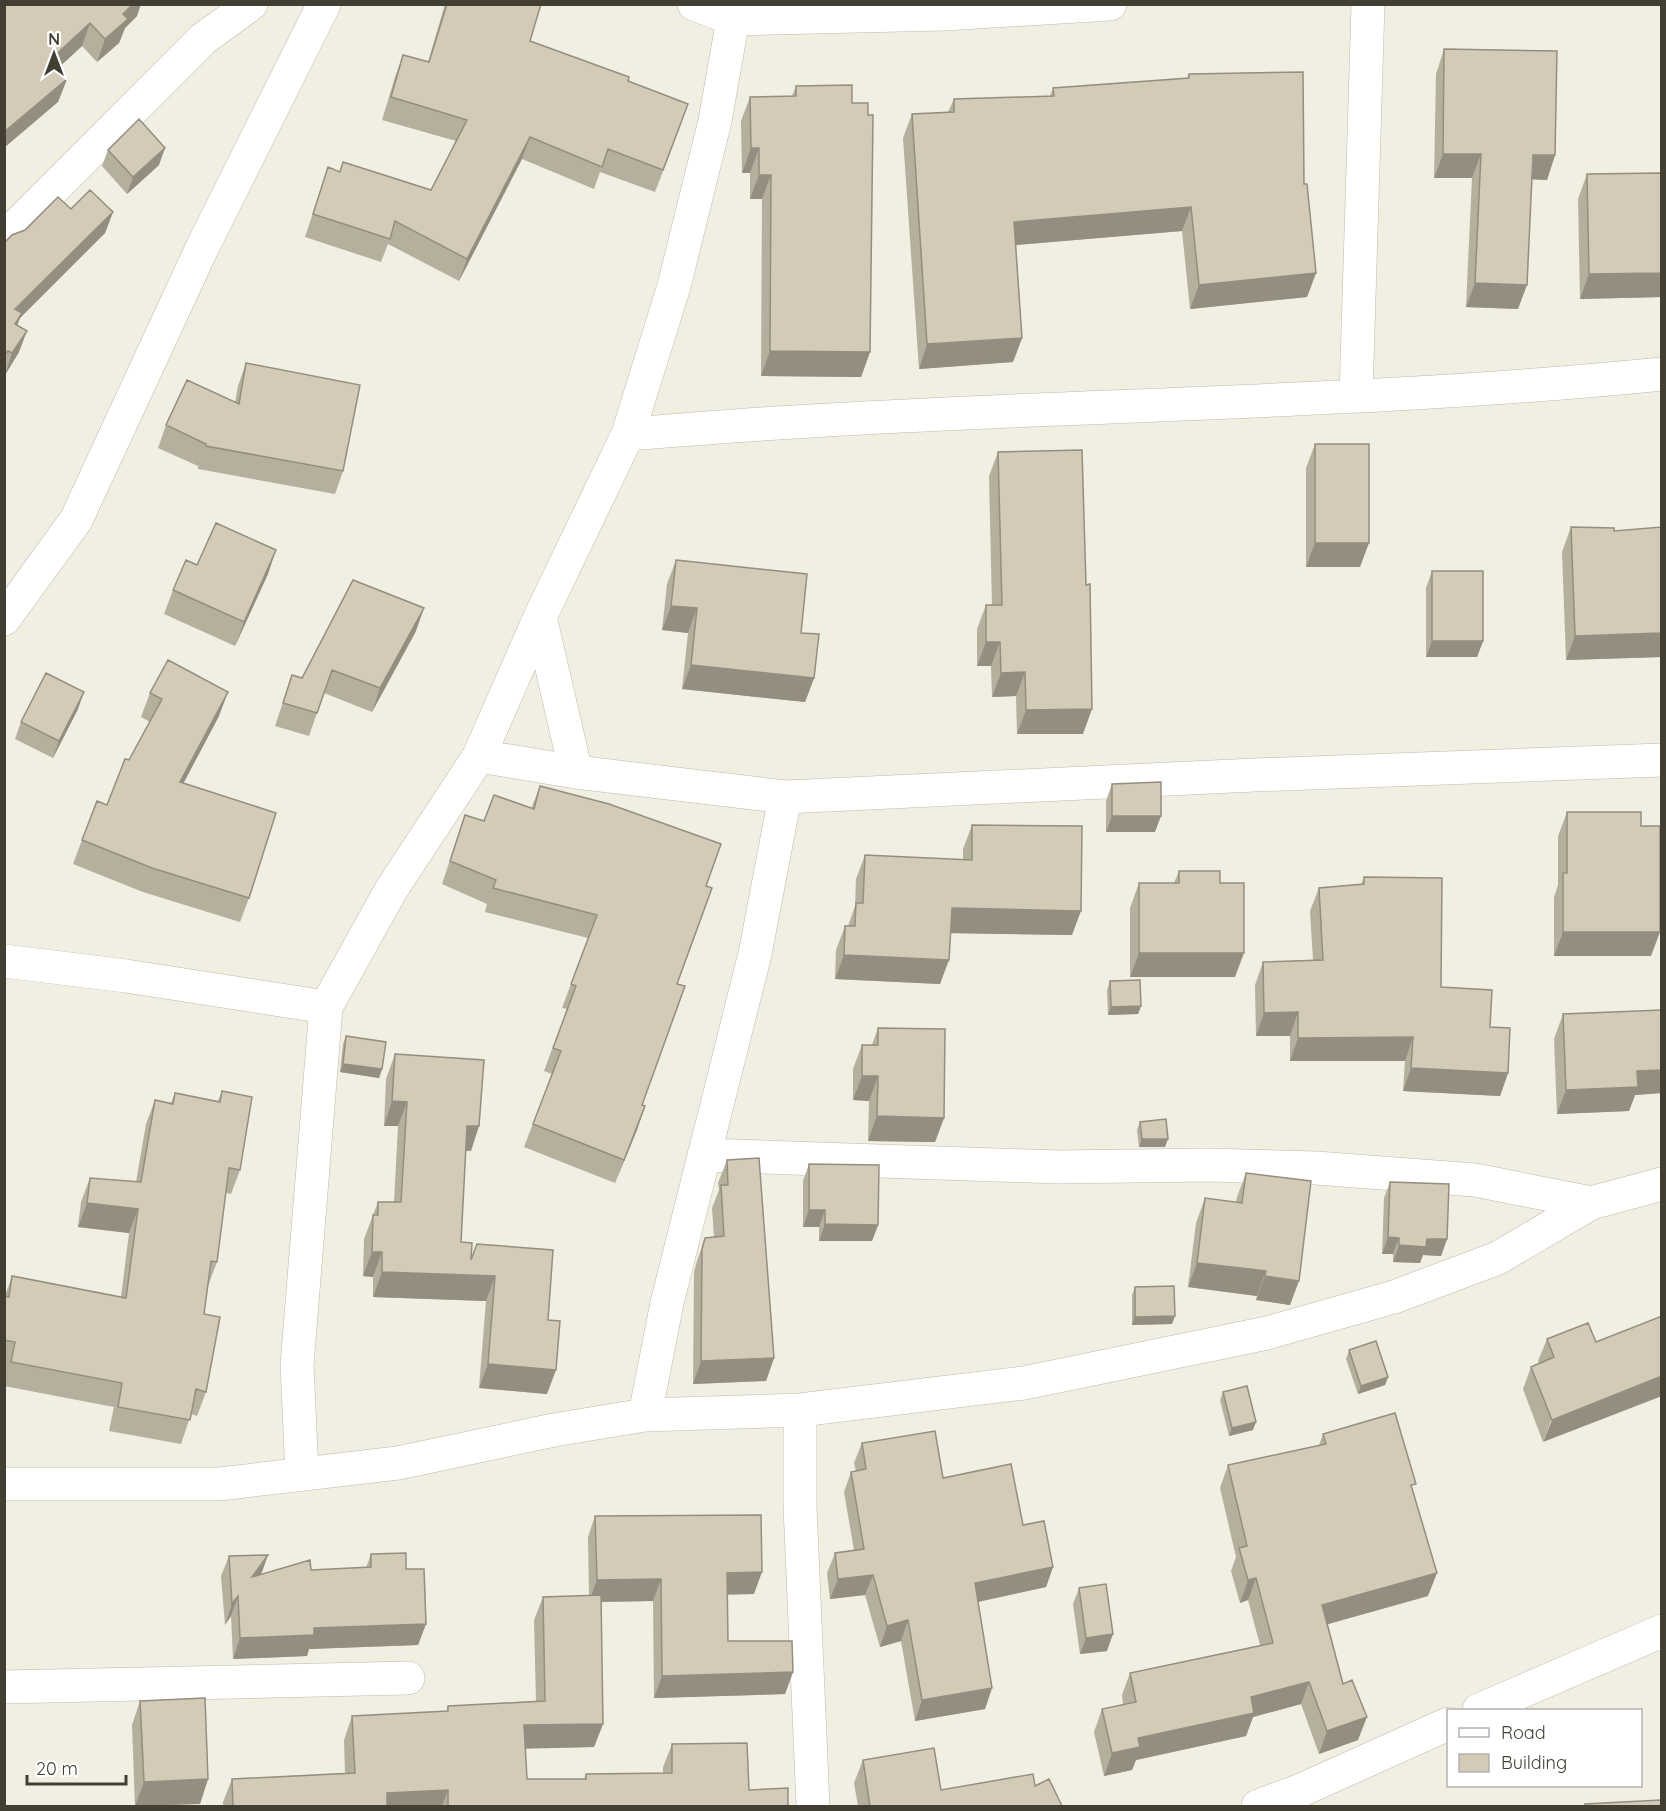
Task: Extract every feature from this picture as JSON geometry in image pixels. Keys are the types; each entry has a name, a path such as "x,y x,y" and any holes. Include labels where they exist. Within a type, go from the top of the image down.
{"street":[{"path":"4,238 203,39 251,4"},
{"path":"4,619 76,520 202,248 324,4"},
{"path":"694,4 734,19 1110,4"},
{"path":"1356,396 1368,4"},
{"path":"302,1474 297,1365 326,1007 391,890 479,756 540,617 628,434 677,274 715,121 734,19"},
{"path":"628,434 795,422 1356,396 1584,382 1662,374"},
{"path":"540,617 576,772"},
{"path":"479,756 576,772 785,797 1242,775 1662,760"},
{"path":"645,1415 667,1303 755,954 785,797"},
{"path":"4,961 126,976 326,1007"},
{"path":"704,1155 1058,1167 1208,1165 1316,1168 1475,1180 1591,1203"},
{"path":"4,1484 220,1484 398,1464 554,1430 645,1415 800,1410 1024,1383 1267,1333 1394,1297 1498,1258 1591,1203 1662,1184"},
{"path":"800,1410 800,1506 813,1806"},
{"path":"1481,1709 1662,1631"},
{"path":"4,1687 408,1678"},
{"path":"1258,1806 1299,1791 1447,1725"}],"building":[{"path":"4,4 133,4 123,14 128,19 105,39 90,23 50,60 67,79 4,132"},
{"path":"447,4 541,4 530,41 629,77 628,81 688,104 663,170 608,149 602,167 530,137 467,259 395,221 390,239 313,214 328,167 340,172 343,162 431,190 467,120 391,97 403,55 429,62"},
{"path":"1444,49 1557,51 1555,155 1533,155 1527,285 1475,283 1481,154 1443,154"},
{"path":"1303,72 1304,184 1307,184 1316,273 1199,285 1191,207 1014,222 1022,338 927,344 912,114 954,112 954,99 1054,96 1053,88 1189,78 1189,74"},
{"path":"852,85 852,103 868,103 868,115 873,115 870,352 770,351 771,175 759,175 759,148 751,148 750,97 796,96 796,86"},
{"path":"139,119 165,148 133,177 108,150"},
{"path":"1662,173 1662,273 1589,274 1587,174"},
{"path":"90,190 113,212 15,309 22,313 15,324 27,331 12,353 8,351 4,355 4,243 12,235 25,230 58,197 71,209"},
{"path":"246,363 360,385 343,471 206,446 166,425 187,380 239,404"},
{"path":"1315,444 1369,444 1369,543 1315,543"},
{"path":"1082,450 1086,585 1090,584 1092,709 1026,710 1025,672 1001,673 1000,642 986,642 986,605 1002,605 998,452"},
{"path":"216,523 276,550 244,622 173,590 186,560 197,565"},
{"path":"1571,527 1614,528 1614,531 1662,527 1662,633 1575,636"},
{"path":"676,560 807,574 801,633 819,634 814,678 691,665 697,608 671,606"},
{"path":"1432,571 1483,571 1483,641 1432,641"},
{"path":"353,580 424,608 380,688 332,670 317,713 283,703 292,675 302,678"},
{"path":"168,660 228,692 180,782 276,813 249,898 152,868 82,840 97,801 107,805 125,759 129,760 162,699 150,693"},
{"path":"46,673 84,692 59,741 21,722"},
{"path":"1161,782 1161,816 1112,816 1112,784"},
{"path":"540,786 609,804 721,844 706,886 712,888 677,984 685,986 642,1105 645,1106 624,1160 533,1124 561,1051 553,1048 576,986 571,984 597,915 493,888 496,880 450,861 465,815 484,821 494,795 534,809"},
{"path":"1567,812 1641,812 1641,826 1660,826 1660,932 1563,932 1563,873 1567,873"},
{"path":"972,825 1082,826 1081,911 952,908 949,960 844,955 845,926 855,926 856,903 863,903 865,855 972,860"},
{"path":"1179,871 1220,871 1220,883 1244,883 1244,953 1139,953 1139,883 1179,883"},
{"path":"1364,877 1442,878 1441,987 1492,990 1490,1027 1510,1028 1508,1073 1411,1068 1413,1037 1298,1038 1298,1012 1264,1013 1263,962 1323,960 1319,888 1364,884"},
{"path":"1140,980 1141,1006 1111,1007 1110,981"},
{"path":"1662,1010 1662,1070 1637,1071 1638,1087 1566,1090 1563,1014"},
{"path":"878,1028 945,1029 944,1118 877,1116 878,1076 862,1076 862,1045 878,1045"},
{"path":"346,1036 386,1042 382,1069 343,1064"},
{"path":"395,1054 484,1060 479,1126 467,1126 461,1242 472,1243 471,1260 477,1244 553,1250 548,1320 560,1321 556,1370 488,1364 495,1276 382,1272 382,1252 372,1252 373,1215 378,1215 378,1202 401,1202 407,1102 392,1101"},
{"path":"222,1091 252,1097 240,1170 229,1168 217,1262 211,1261 204,1314 220,1317 206,1392 196,1389 190,1420 118,1407 122,1383 11,1362 15,1342 4,1340 4,1296 9,1297 12,1276 126,1298 138,1209 87,1203 90,1178 141,1182 155,1100 173,1104 175,1093 220,1102"},
{"path":"1166,1119 1168,1139 1142,1139 1140,1122"},
{"path":"759,1158 774,1358 701,1361 702,1249 705,1238 724,1236 721,1185 728,1185 727,1160"},
{"path":"809,1164 879,1165 878,1225 825,1224 825,1210 809,1210"},
{"path":"1246,1173 1311,1181 1299,1281 1265,1276 1266,1271 1197,1263 1205,1198 1242,1203"},
{"path":"1390,1182 1449,1184 1447,1239 1427,1239 1426,1247 1399,1245 1399,1238 1388,1237"},
{"path":"1174,1286 1175,1316 1135,1317 1135,1287"},
{"path":"1662,1316 1662,1376 1552,1420 1531,1367 1554,1357 1547,1339 1588,1323 1596,1342"},
{"path":"1376,1341 1388,1377 1361,1386 1349,1350"},
{"path":"1247,1386 1256,1422 1232,1428 1223,1392"},
{"path":"1395,1413 1416,1484 1411,1485 1437,1573 1322,1605 1343,1684 1352,1680 1367,1717 1327,1731 1309,1682 1251,1697 1254,1713 1138,1738 1140,1747 1112,1753 1102,1709 1136,1702 1130,1673 1273,1643 1256,1578 1248,1580 1239,1548 1247,1546 1228,1465 1326,1444 1323,1434"},
{"path":"935,1431 943,1478 1011,1464 1023,1525 1044,1521 1053,1567 975,1583 992,1688 922,1700 908,1620 887,1626 873,1575 838,1579 835,1553 864,1549 851,1472 866,1469 862,1443"},
{"path":"761,1515 762,1572 727,1573 728,1641 792,1641 793,1672 662,1676 661,1579 597,1580 595,1516"},
{"path":"406,1553 406,1569 424,1569 426,1624 314,1628 314,1635 240,1638 238,1596 232,1604 229,1556 268,1555 252,1577 310,1560 311,1570 371,1567 371,1554"},
{"path":"1106,1584 1113,1634 1086,1638 1079,1588"},
{"path":"601,1595 603,1724 524,1725 527,1779 586,1779 586,1774 672,1773 672,1744 747,1743 749,1790 788,1788 788,1806 448,1806 448,1790 387,1793 387,1806 233,1806 232,1779 355,1773 352,1716 448,1711 448,1706 545,1701 543,1597"},
{"path":"205,1698 208,1779 144,1782 140,1701"},
{"path":"934,1748 941,1790 1033,1774 1035,1786 1049,1779 1062,1806 870,1806 863,1760"},
{"path":"1661,1800 1661,1806 1586,1806 1585,1804"}]}
